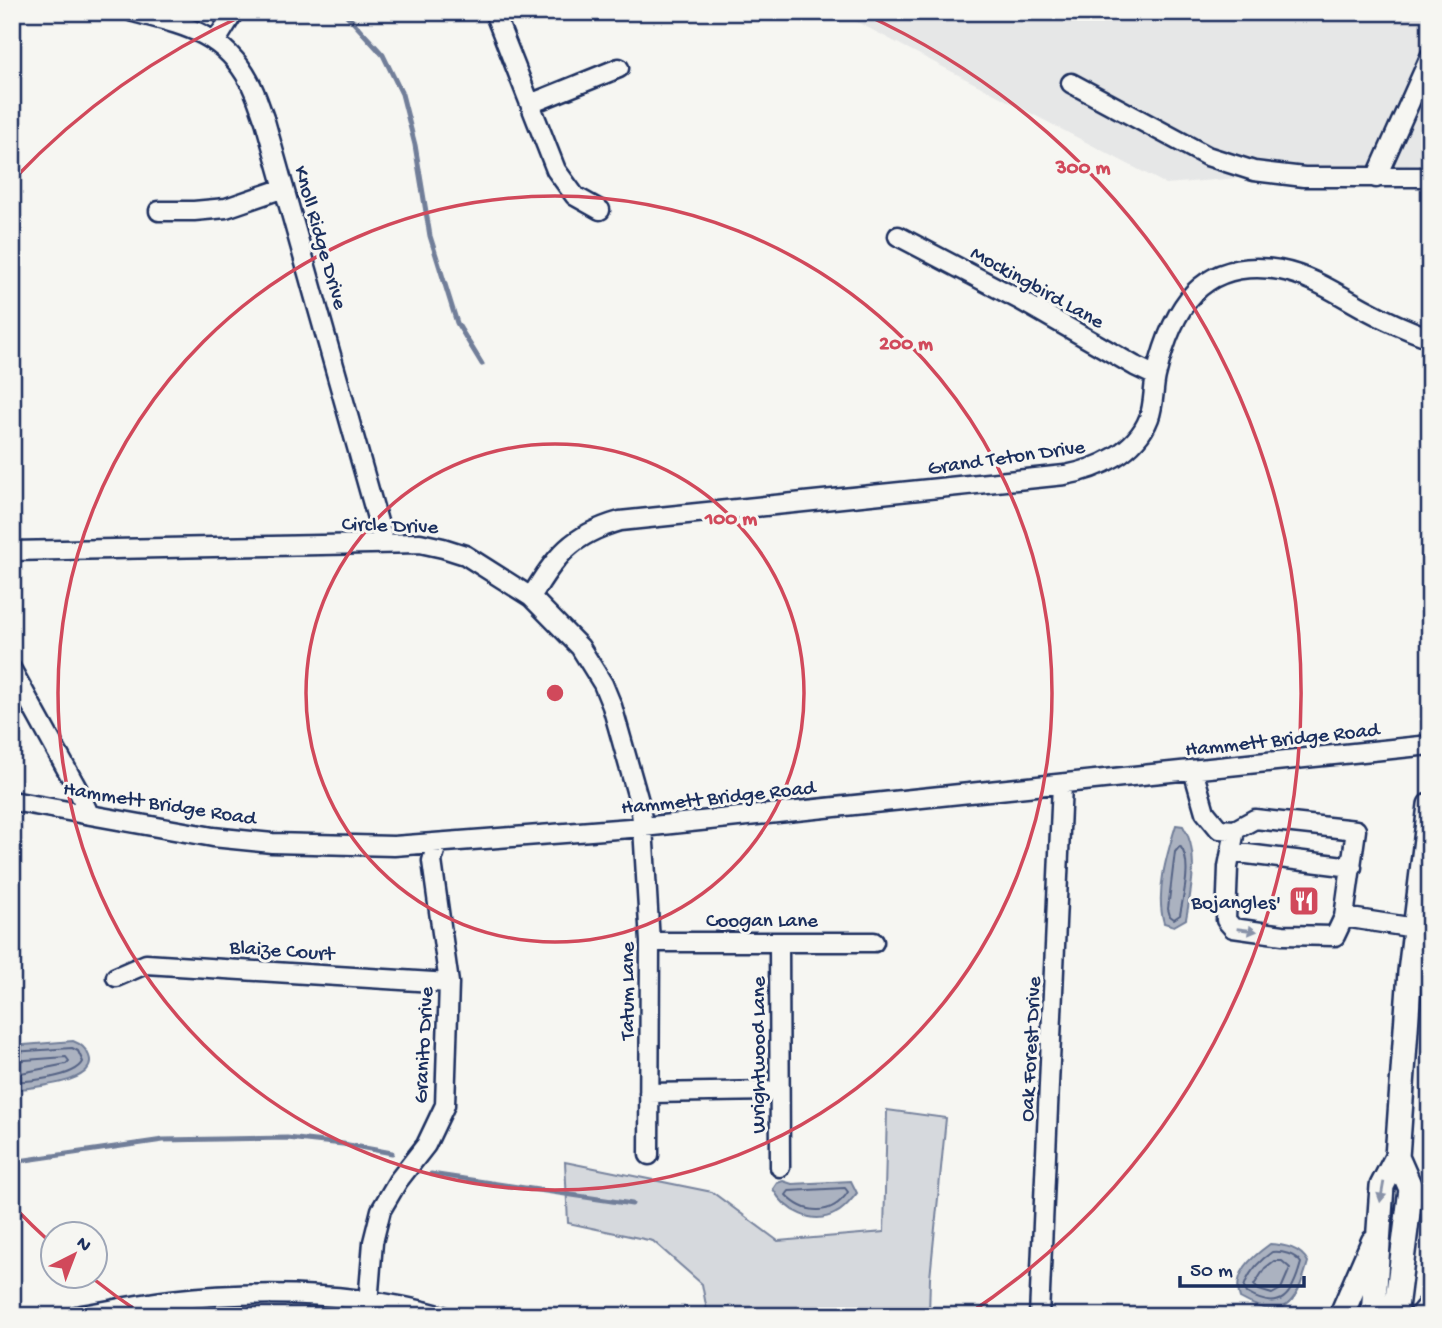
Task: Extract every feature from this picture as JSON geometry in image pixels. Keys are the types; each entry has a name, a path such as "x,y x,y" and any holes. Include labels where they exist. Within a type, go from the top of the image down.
{"main road":[{"path":"1373,1316 1382,1186 1397,1157 1415,929 1427,848 1430,805"},
{"path":"1397,1157 1411,1189 1423,1206 1430,1210"},
{"path":"1395,1316 1411,1189"},
{"path":"1341,1316 1379,1230"},
{"path":"1421,1316 1430,1305"}],"street":[{"name":"Knoll Ridge Drive","path":"133,12 191,27 216,41 234,58 250,81 265,121 384,543"},
{"path":"216,41 234,12"},
{"path":"494,12 556,170 575,196 600,210"},
{"path":"1376,178 1430,57"},
{"path":"530,104 619,68"},
{"path":"1071,83 1207,156 1254,171 1292,176 1430,177"},
{"path":"159,211 226,208 284,188"},
{"name":"Mockingbird Lane","path":"898,236 1156,376"},
{"name":"Grand Teton Drive","path":"531,597 562,551 587,533 620,521 1065,475 1107,462 1125,450 1139,435 1149,417 1156,376 1172,323 1188,297 1215,276 1253,268 1278,270 1305,277 1381,317 1430,338"},
{"name":"Circle Drive","path":"12,551 384,543 421,543 454,551 479,563 531,597 580,646 603,684 612,706 640,805 643,827"},
{"path":"12,670 89,814"},
{"name":"Hammett Bridge Road","path":"12,801 213,837 272,843 344,846 437,844 643,827 1430,746"},
{"path":"1193,770 1205,812 1219,829 1235,830 1255,819 1356,830 1344,917 1335,936 1283,935 1233,928 1226,919 1235,830"},
{"name":"Oak Forest Drive","path":"1039,1316 1062,784"},
{"name":"Tatum Lane","path":"643,827 650,943 649,1155"},
{"name":"Granito Drive","path":"367,1308 373,1242 381,1210 398,1181 426,1145 445,1105 449,983 432,861 437,844"},
{"path":"1231,852 1352,867"},
{"path":"1344,917 1415,929"},
{"name":"Wrightwood Lane","path":"779,942 780,1167"},
{"name":"Coogan Lane","path":"650,943 874,942"},
{"name":"Blaize Court","path":"116,978 146,964 449,983"},
{"path":"649,1093 779,1091"},
{"path":"76,1316 170,1300 257,1294 443,1316"}],"shaded area":[{"path":"838,12 1430,12 1430,164 1166,184"},
{"path":"887,1110 946,1118 930,1278 929,1316 708,1316 702,1284 653,1241 568,1223 565,1162 712,1192 778,1241 884,1232"}],"water":[{"path":"1176,825 1183,826 1188,836 1193,871 1186,919 1174,926 1164,923 1161,886"},
{"path":"73,1041 83,1047 89,1056 90,1065 85,1072 53,1084 12,1088 12,1046"},
{"path":"783,1181 792,1184 851,1181 857,1193 836,1213 827,1217 809,1217 792,1210 778,1197 773,1189 777,1183"},
{"path":"1270,1244 1297,1250 1308,1262 1293,1299 1278,1309 1268,1309 1240,1298 1238,1289 1245,1266"}],"waterway":[{"path":"344,12 383,55 402,94 415,145 430,236 457,323 482,364"},
{"path":"12,1162 163,1140 287,1138 392,1153"},
{"path":"431,1174 632,1204"}],"place":[{"name":"Bojangles'","path":"1304,901"}]}
